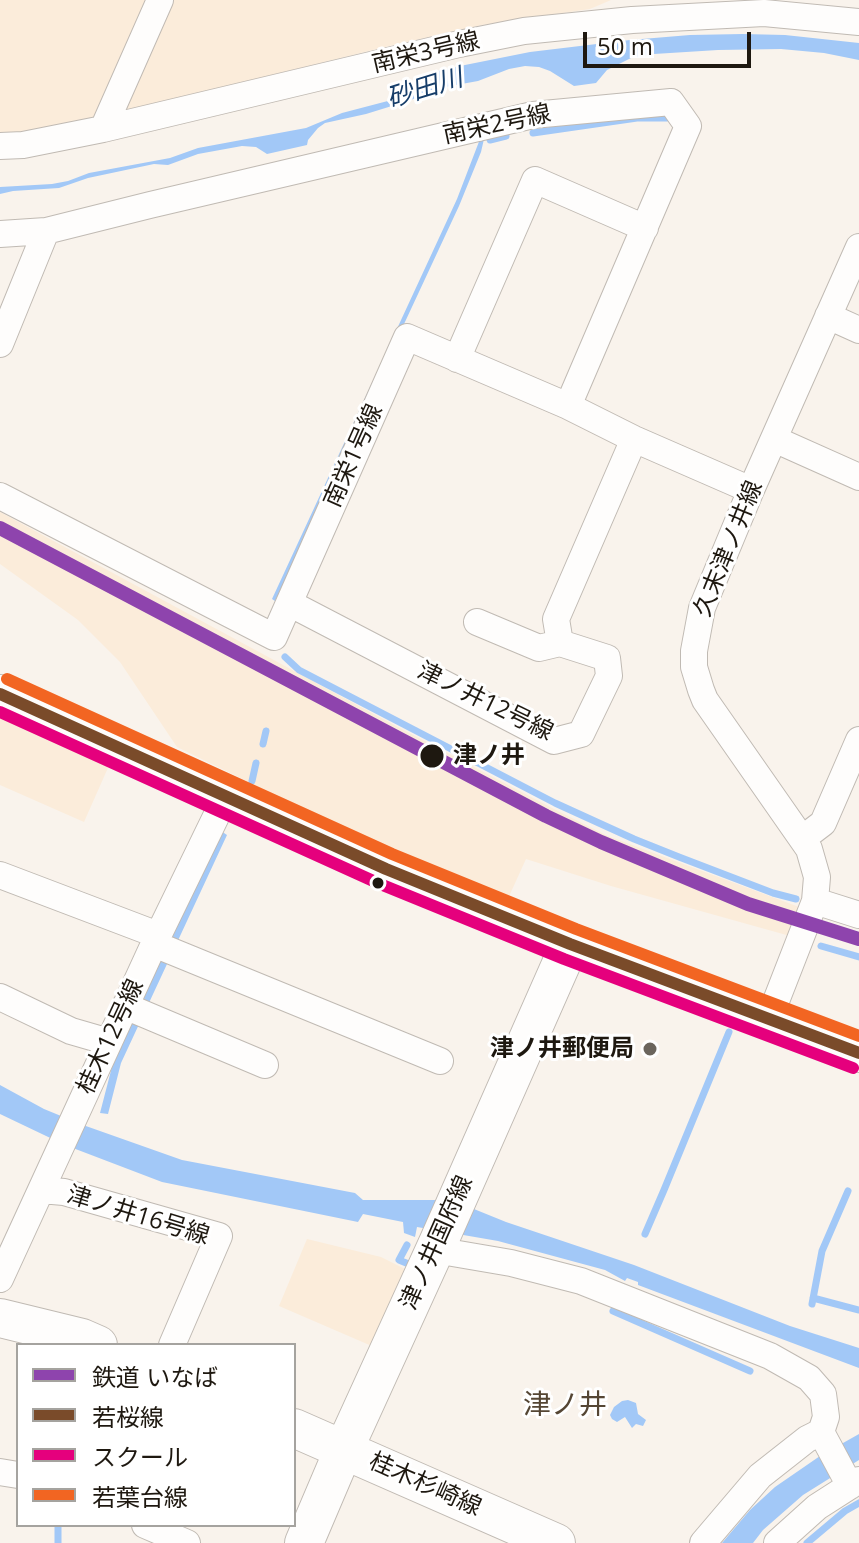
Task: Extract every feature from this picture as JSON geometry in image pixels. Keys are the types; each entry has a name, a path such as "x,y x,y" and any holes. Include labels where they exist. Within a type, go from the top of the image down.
{"main road":[{"path":"0,694 386,869 570,944 859,1053"},
{"name":"津ノ井国府線","path":"304,1543 570,944"},
{"path":"0,1318 93,1343"},
{"name":"桂木杉崎線","path":"296,1429 532,1538"}],"street":[{"path":"103,129 160,0"},
{"path":"593,24 604,0"},
{"name":"南栄3号線","path":"0,146 23,145 103,129 524,31 764,13 859,22"},
{"name":"南栄2号線","path":"0,234 46,231 533,115 671,102 688,126 568,406"},
{"path":"457,359 535,180 645,228"},
{"path":"0,344 46,231"},
{"name":"久末津ノ井線","path":"769,1019 815,901 817,877 809,849 705,700 694,667 695,640 702,608 751,490 859,247"},
{"path":"828,316 859,330"},
{"name":"南栄1号線","path":"0,496 274,637 407,337 751,490"},
{"path":"477,622 539,648 560,643 556,619 634,439"},
{"path":"774,439 859,477"},
{"name":"津ノ井12号線","path":"289,603 554,741 581,734 609,676 607,658 560,643"},
{"path":"802,839 823,823 856,755"},
{"name":"桂木12号線","path":"0,1279 125,1006 226,796"},
{"path":"0,875 440,1061"},
{"path":"815,901 859,915"},
{"path":"0,997 71,1031 109,1042"},
{"path":"125,1006 265,1065"},
{"name":"津ノ井16号線","path":"41,1190 64,1192 219,1236 173,1343"},
{"path":"436,1247 581,1281 770,1356 809,1378 823,1394 826,1417 821,1432 807,1439 760,1476 703,1543"},
{"path":"777,1543 817,1507 855,1483 821,1432"},
{"path":"150,1527 187,1543"}],"shaded area":[{"path":"0,0 611,0 590,9 482,25 385,47 79,123 0,135"},
{"path":"0,512 396,726 608,836 799,907 790,936 526,859 506,903 390,851 177,747 120,662 78,620 0,564"},
{"path":"0,712 111,761 84,822 0,785"},
{"path":"307,1239 381,1257 407,1270 374,1347 279,1306"}],"water":[{"name":"砂田川","path":"743,34 859,43 859,60 781,49 654,54 631,58 607,70 596,83 574,86 550,71 525,66 478,81 445,87 366,114 325,123 307,145 267,154 256,147 242,146 198,154 168,165 154,164 88,178 59,188 0,194 0,187 68,181 89,173 170,158 198,148 306,128 342,113 403,97 423,88 438,71 465,65 530,52 630,40"},
{"path":"480,139 484,139 481,152 459,206 275,601 272,599 457,199"},
{"path":"221,831 227,835 121,1063 108,1114 100,1113 114,1059"},
{"path":"0,1085 44,1109 182,1160 355,1193 363,1200 443,1200 469,1207 634,1265 790,1326 859,1348 859,1368 638,1285 638,1282 627,1278 625,1281 605,1270 498,1241 417,1227 415,1237 404,1233 403,1222 363,1214 358,1222 162,1182 65,1145 0,1114"},
{"path":"628,1400 636,1403 638,1414 646,1420 643,1426 636,1424 632,1428 625,1417 617,1422 612,1419 610,1415 614,1407"},
{"path":"859,1434 859,1460 803,1495 763,1530 753,1543 722,1543 775,1487"}],"waterway":[{"path":"533,133 637,118 667,118"},
{"path":"490,140 506,136"},
{"path":"285,657 299,670 555,803 679,857 796,899"},
{"path":"263,744 266,731"},
{"path":"252,781 256,763"},
{"path":"821,946 859,957"},
{"path":"645,1234 729,1032"},
{"path":"812,1304 822,1251 848,1191"},
{"path":"407,1245 399,1260 411,1265 409,1270"},
{"path":"813,1298 859,1310"},
{"path":"613,1311 750,1371"},
{"path":"807,1543 859,1503"},
{"path":"58,1527 58,1543"}],"rail line":[{"name":"いなば","path":"0,528 546,816 748,904 859,939"}],"transit line":[{"name":"若葉台線","path":"7,679 392,854 576,929 859,1036"},
{"name":"若桜線","path":"0,694 386,869 570,944 859,1053"},
{"name":"スクール","path":"0,712 380,884 564,959 853,1068"}],"place":[{"name":"津ノ井","path":"432,756"},
{"name":"津ノ井郵便局","path":"650,1049"}],"district":[{"name":"津ノ井","path":"565,1406"}]}
